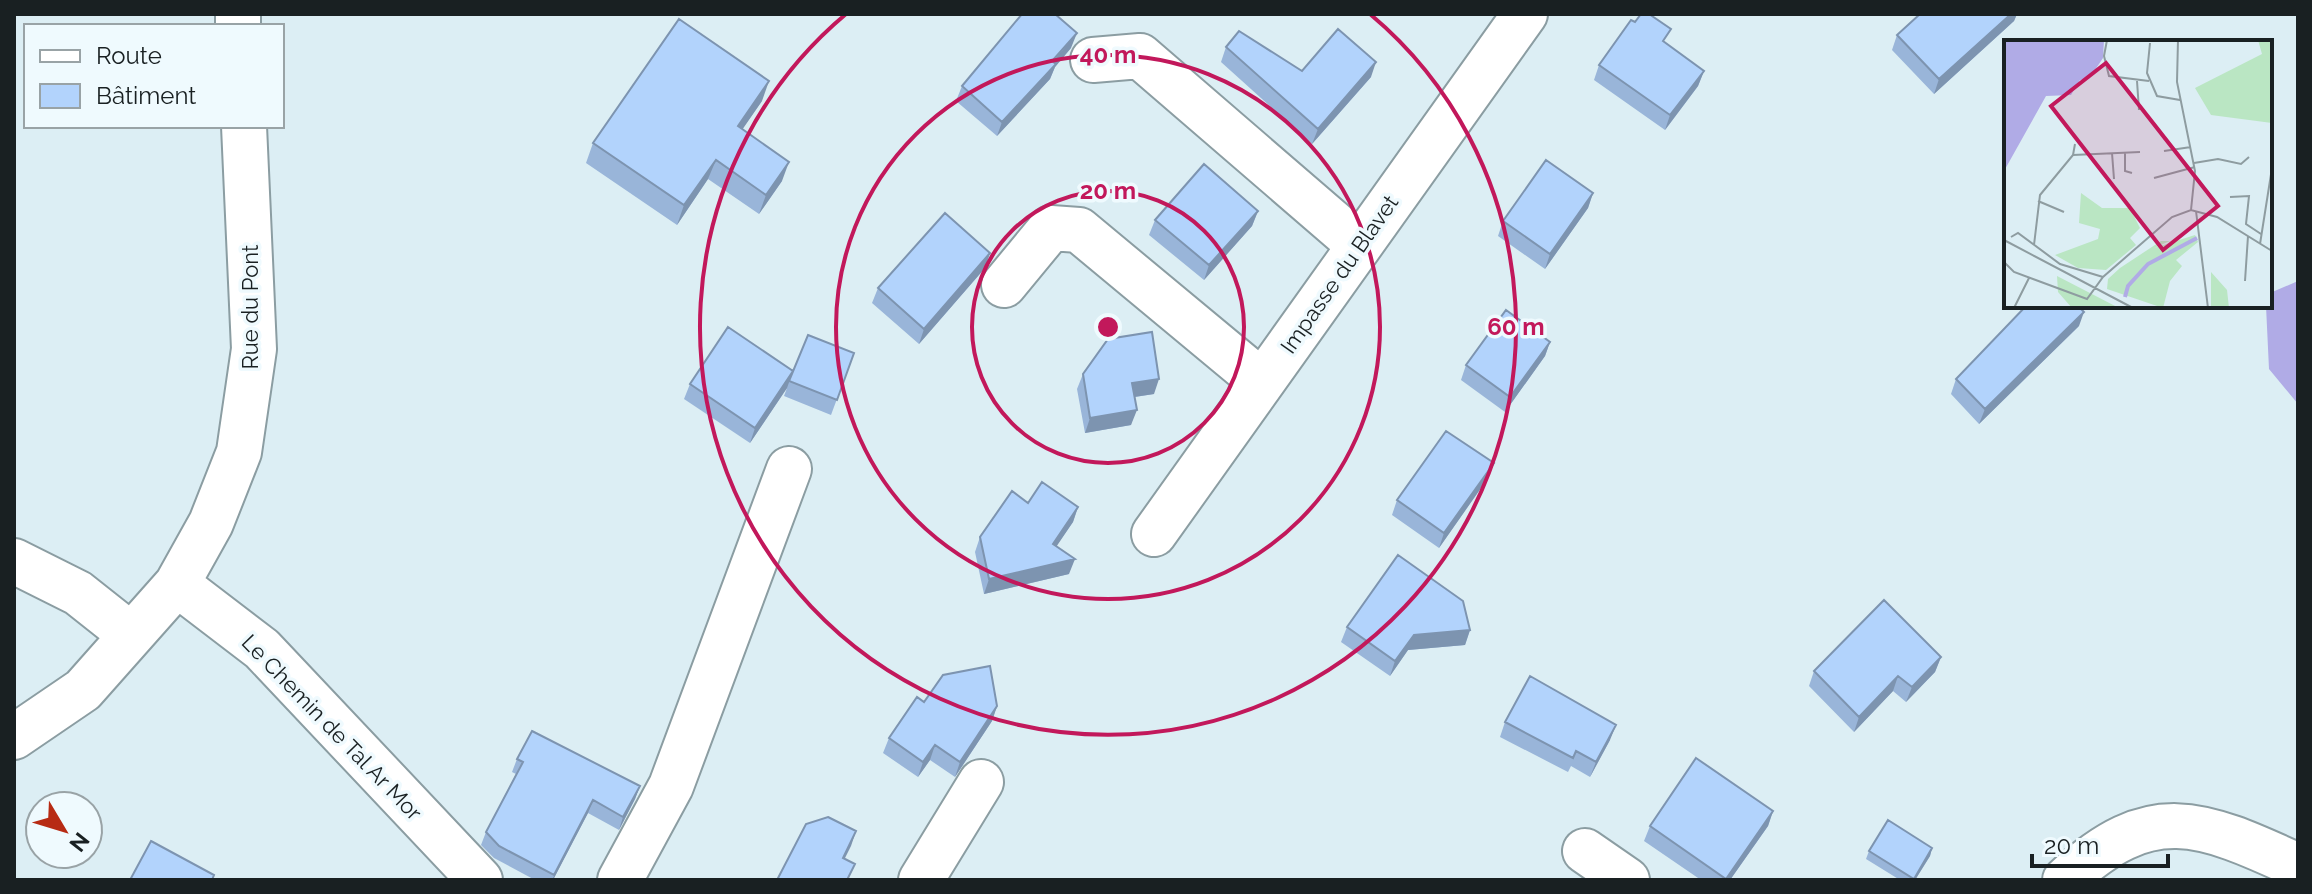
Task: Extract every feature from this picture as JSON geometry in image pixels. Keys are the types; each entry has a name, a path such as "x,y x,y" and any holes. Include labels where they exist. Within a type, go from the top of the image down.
{"street":[{"name":"Impasse du Blavet","path":"1154,534 1525,14"},
{"path":"1093,60 1140,56 1359,245"},
{"name":"Rue du Pont","path":"14,737 83,690 177,584 211,523 239,452 254,349 244,128"},
{"path":"1004,285 1051,228 1079,230 1262,382"},
{"path":"620,880 671,786 789,469"},
{"path":"14,561 78,593 131,635"},
{"name":"Le Chemin de Tal Ar Mor","path":"177,584 262,649 480,880"},
{"path":"921,880 981,782"},
{"path":"2065,880 2135,830 2161,824 2188,826 2231,838 2298,866"},
{"path":"1585,851 1627,880"}],"shaded area":[{"path":"2298,281 2298,404 2269,369 2266,308 2272,308 2272,292"}],"building":[{"path":"1022,14 1055,14 1077,33 1052,61 1056,64 1002,122 962,86"},
{"path":"1641,14 1649,14 1671,29 1663,41 1704,71 1670,115 1599,65 1631,20 1635,22"},
{"path":"1920,14 2011,14 1939,79 1897,35"},
{"path":"679,19 769,81 738,126 789,162 766,195 716,160 684,205 593,143"},
{"path":"1338,29 1376,62 1318,129 1226,47 1239,31 1302,71"},
{"path":"1546,160 1593,193 1550,254 1503,221"},
{"path":"1204,164 1258,211 1209,265 1155,220"},
{"path":"945,213 990,253 924,329 878,288"},
{"path":"2024,308 2080,308 2084,312 1985,409 1956,379"},
{"path":"1506,310 1550,342 1510,397 1466,365"},
{"path":"728,327 793,371 755,428 690,384"},
{"path":"1152,332 1159,379 1132,383 1137,410 1090,418 1083,374 1108,339"},
{"path":"808,335 854,353 837,400 789,381"},
{"path":"1446,431 1494,463 1444,533 1397,500"},
{"path":"1042,482 1078,507 1053,544 1075,559 989,579 980,537 1012,491 1028,503"},
{"path":"1398,555 1463,601 1470,630 1414,635 1395,661 1347,627"},
{"path":"1884,600 1941,657 1912,687 1898,676 1859,717 1814,671"},
{"path":"990,666 997,706 960,762 935,745 923,762 889,738 917,697 924,702 943,675"},
{"path":"1530,676 1616,725 1596,762 1576,751 1573,758 1505,722"},
{"path":"532,731 640,786 623,817 593,800 554,875 499,846 486,832 523,762 517,759"},
{"path":"1696,758 1773,811 1726,879 1650,826"},
{"path":"828,817 856,831 843,858 855,864 847,880 777,880 806,824"},
{"path":"1888,820 1932,848 1914,879 1869,851"},
{"path":"151,841 214,875 212,880 130,880"}]}
